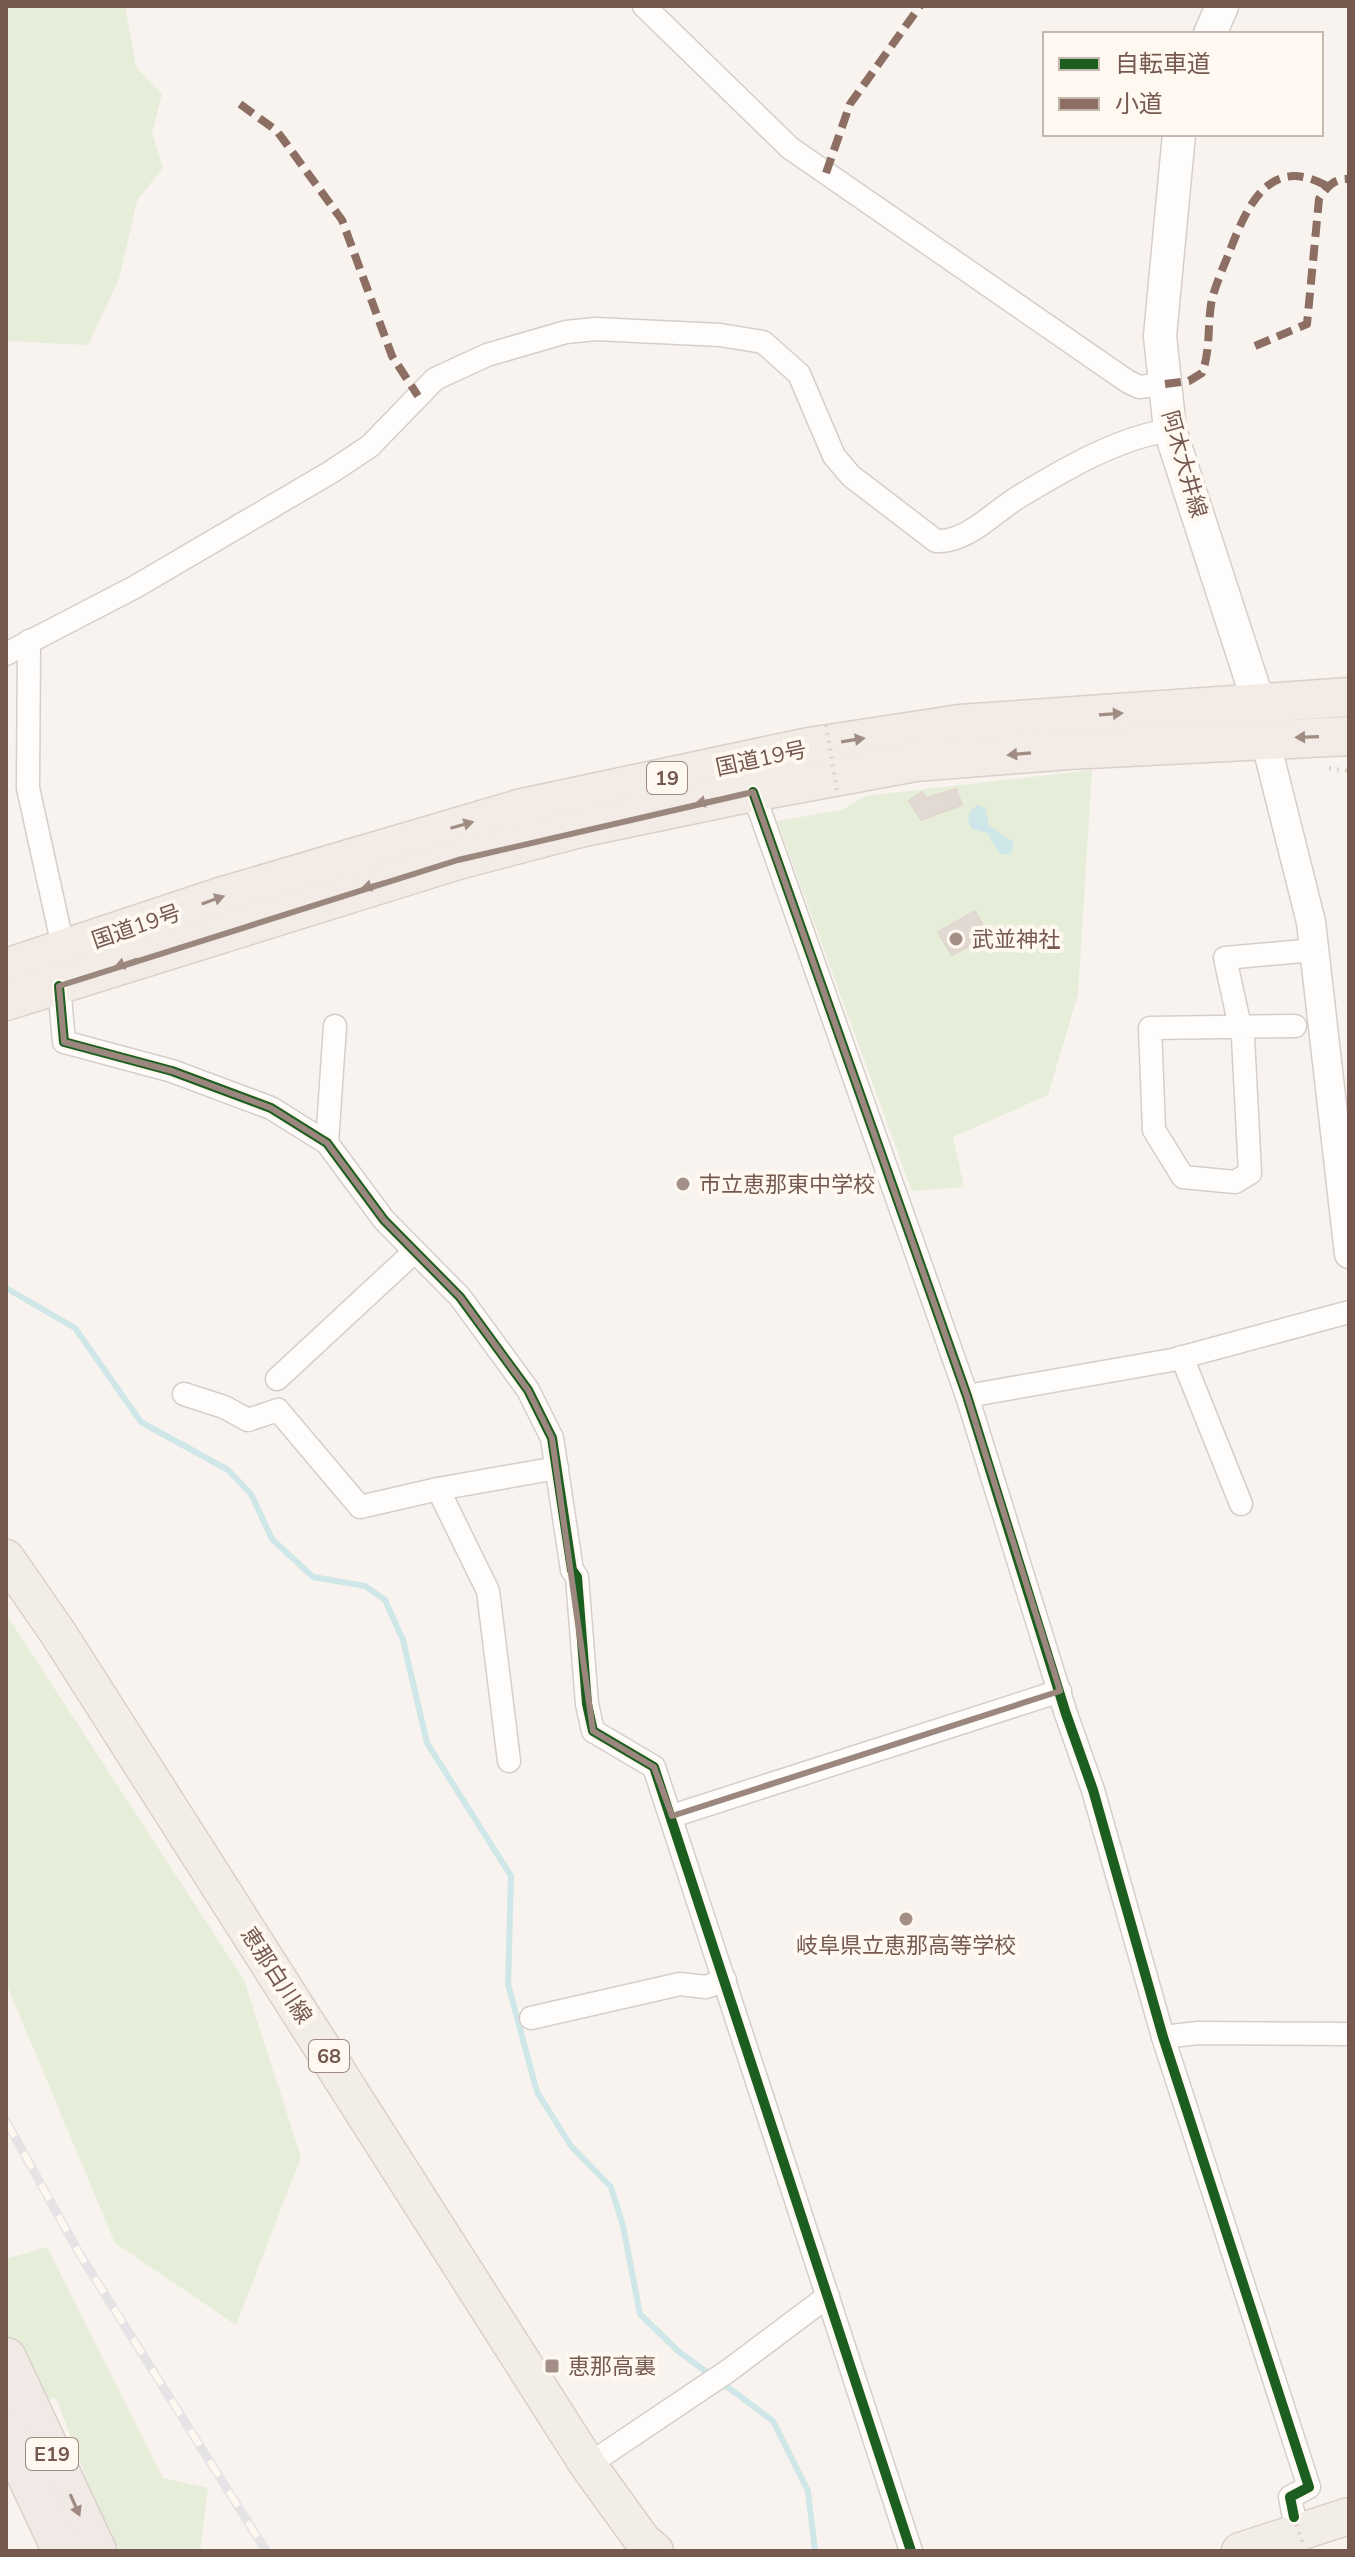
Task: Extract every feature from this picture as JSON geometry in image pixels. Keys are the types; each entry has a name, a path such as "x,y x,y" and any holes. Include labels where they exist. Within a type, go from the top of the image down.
{"highway":[{"name":"国道19号","path":"6,968 61,968 229,929 458,860 580,828 753,792 915,762 1262,722 1349,697"},
{"name":"国道19号","path":"6,1001 61,968 235,892 522,808 809,747 960,724 1262,722 1349,736"},
{"name":"E19","path":"6,2358 96,2551"},
{"name":"E19","path":"6,2430 63,2551"}],"main road":[{"path":"1211,32 1222,6"},
{"name":"阿木大井線","path":"1179,136 1161,306 1170,430 1262,722"},
{"name":"恵那白川線","path":"6,1558 100,1699 588,2465 643,2541 655,2551"},
{"path":"1240,2551 1349,2516"}],"street":[{"path":"644,6 790,148 1127,381 1139,387 1165,384"},
{"path":"6,654 135,587 331,472 370,446 435,379 487,355 566,332 596,329 720,335 763,342 799,374 834,456 851,476 936,541 948,542 965,534 1018,498 1123,441 1170,430"},
{"path":"29,641 28,788 61,968 64,1042 172,1071 271,1108 327,1143 384,1220 460,1297 528,1390 552,1438 572,1570 577,1577 587,1704 593,1731 654,1767 911,2551"},
{"path":"1262,722 1311,922 1349,1254"},
{"path":"753,792 967,1396 1093,1790 1163,2037 1309,2487 1290,2497 1294,2517"},
{"path":"1295,1026 1240,1027 1150,1028 1154,1130 1183,1177 1235,1182 1250,1173 1240,1027 1225,958 1314,950"},
{"path":"327,1143 335,1026"},
{"path":"277,1379 414,1252"},
{"path":"967,1396 1182,1357 1349,1312"},
{"path":"1182,1357 1241,1504"},
{"path":"184,1394 224,1407 248,1420 278,1410 360,1507 438,1489 557,1468"},
{"path":"438,1489 488,1591 509,1761"},
{"path":"672,1816 1060,1691"},
{"path":"531,2018 680,1984 706,1987 725,1980"},
{"path":"1163,2037 1198,2033 1349,2034"},
{"path":"588,2465 728,2371 828,2296"}],"path":[{"path":"826,725 838,797"},
{"path":"1294,2517 1304,2547"}],"highlighted area":[{"path":"753,792 967,1396 1060,1691 672,1816 654,1767 593,1731 552,1438 528,1390 460,1297 384,1220 327,1143 271,1108 172,1071 64,1042 59,986 458,860"}],"green space":[{"path":"6,6 125,6 136,67 162,94 152,133 163,167 137,201 119,279 88,345 6,341"},
{"path":"1092,770 1078,994 1048,1095 953,1137 964,1187 912,1191 777,821 842,810 865,796"},
{"path":"6,1614 244,1980 301,2157 236,2325 115,2243 6,1983"},
{"path":"47,2247 163,2478 208,2488 200,2551 114,2551 56,2398 6,2409 6,2259"}],"water":[{"path":"977,805 985,808 989,825 1014,843 1011,855 1000,854 987,833 972,829 968,822 970,811"}],"building":[{"path":"956,789 962,805 921,820 909,801 922,792 926,798"},
{"path":"975,911 989,936 952,955 938,932"}],"waterway":[{"path":"6,1288 75,1328 141,1422 228,1470 251,1494 272,1539 313,1577 365,1586 385,1600 403,1640 427,1743 511,1876 508,1984 537,2092 571,2146 611,2187 623,2226 640,2314 678,2351 712,2376"},
{"path":"721,2382 773,2421 808,2491 815,2551"}],"railway":[{"path":"6,2121 79,2253 266,2551"}],"marked path":[{"path":"826,173 850,104 920,6"},
{"path":"240,104 277,131 342,220 392,356 418,396"},
{"path":"1165,384 1189,381 1202,373 1207,355 1212,299 1236,235 1263,190 1275,181 1290,176 1307,178 1327,186"},
{"path":"1255,346 1307,324 1319,199 1331,184 1349,179"}],"cycle path":[{"path":"753,792 967,1396 1066,1714 1093,1790 1163,2037 1309,2487 1290,2497 1294,2517"},
{"path":"59,986 64,1042 172,1071 271,1108 327,1143 384,1220 460,1297 528,1390 552,1438 572,1570 577,1577 587,1704 593,1731 654,1767 911,2551"}],"place":[{"name":"武並神社","path":"956,939"},
{"name":"市立恵那東中学校","path":"683,1184"},
{"name":"岐阜県立恵那高等学校","path":"906,1919"},
{"name":"恵那高裏","path":"552,2366"}]}
